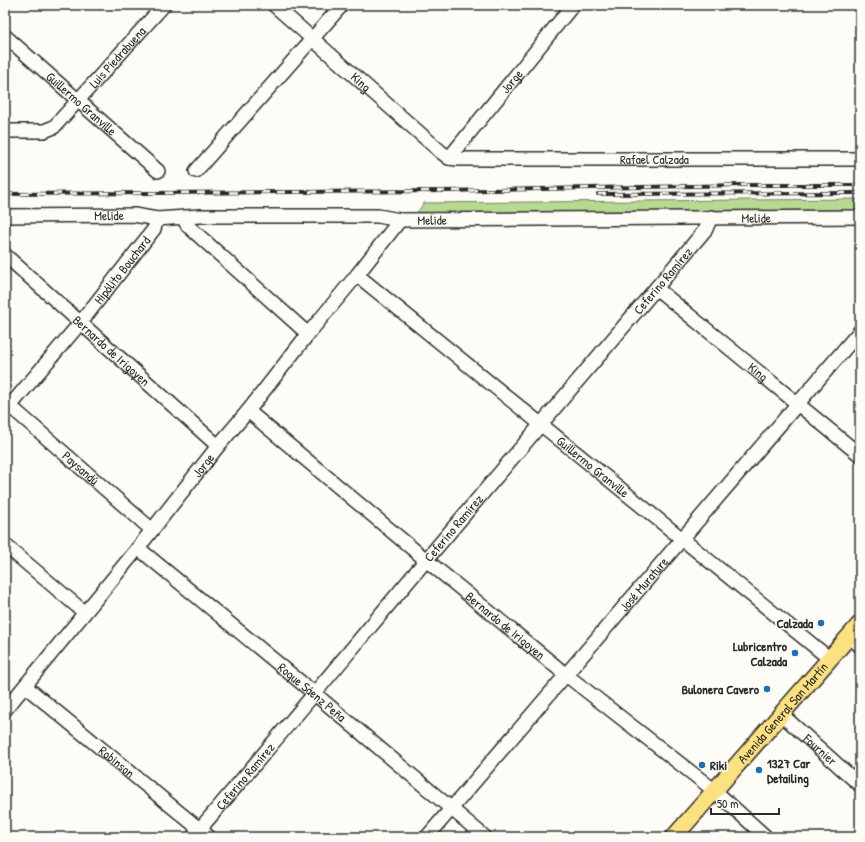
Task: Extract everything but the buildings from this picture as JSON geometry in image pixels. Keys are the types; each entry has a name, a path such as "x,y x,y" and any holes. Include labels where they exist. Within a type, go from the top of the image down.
{"main road":[{"name":"Avenida General San Martín","path":"674,837 830,659 857,635"}],"street":[{"name":"Luis Piedrabuena","path":"5,131 44,131 54,127 164,5"},
{"name":"King","path":"274,5 441,152 450,158"},
{"path":"196,171 342,5"},
{"name":"Jorge","path":"450,158 572,5"},
{"name":"Guillermo Granville","path":"5,36 158,171"},
{"name":"Rafael Calzada","path":"450,158 860,159"},
{"name":"Melide","path":"5,216 134,215 157,219 200,216 378,216 400,220 860,217"},
{"name":"Ceferino Ramírez","path":"200,834 426,560 706,229 711,217"},
{"path":"183,218 188,226 308,334"},
{"name":"Hipólito Bouchard","path":"7,409 81,322 154,229 157,219"},
{"name":"Jorge","path":"5,710 138,548 151,529 248,411 400,220"},
{"name":"Bernardo de Irigoyen","path":"5,255 218,446"},
{"name":"Guillermo Granville","path":"357,275 830,659"},
{"name":"King","path":"656,288 860,455"},
{"name":"José Murature","path":"427,837 860,331"},
{"name":"Paysandú","path":"7,409 151,529"},
{"name":"Bernardo de Irigoyen","path":"248,411 565,674 714,791 766,837"},
{"path":"5,545 84,612"},
{"name":"Roque Sáenz Peña","path":"138,548 485,837"},
{"name":"Robinson","path":"25,686 200,834"},
{"name":"Fournier","path":"781,714 860,785"}],"green space":[{"path":"860,199 860,211 416,214 424,203"}],"railway":[{"path":"5,194 444,191 743,185 860,185"},
{"path":"598,194 860,193"}],"place":[{"name":"Calzada","path":"821,623"},
{"name":"Lubricentro Calzada","path":"795,653"},
{"name":"Bulonera Cavero","path":"767,689"},
{"name":"Riki","path":"702,765"},
{"name":"1327 Car Detailing","path":"759,770"}]}
